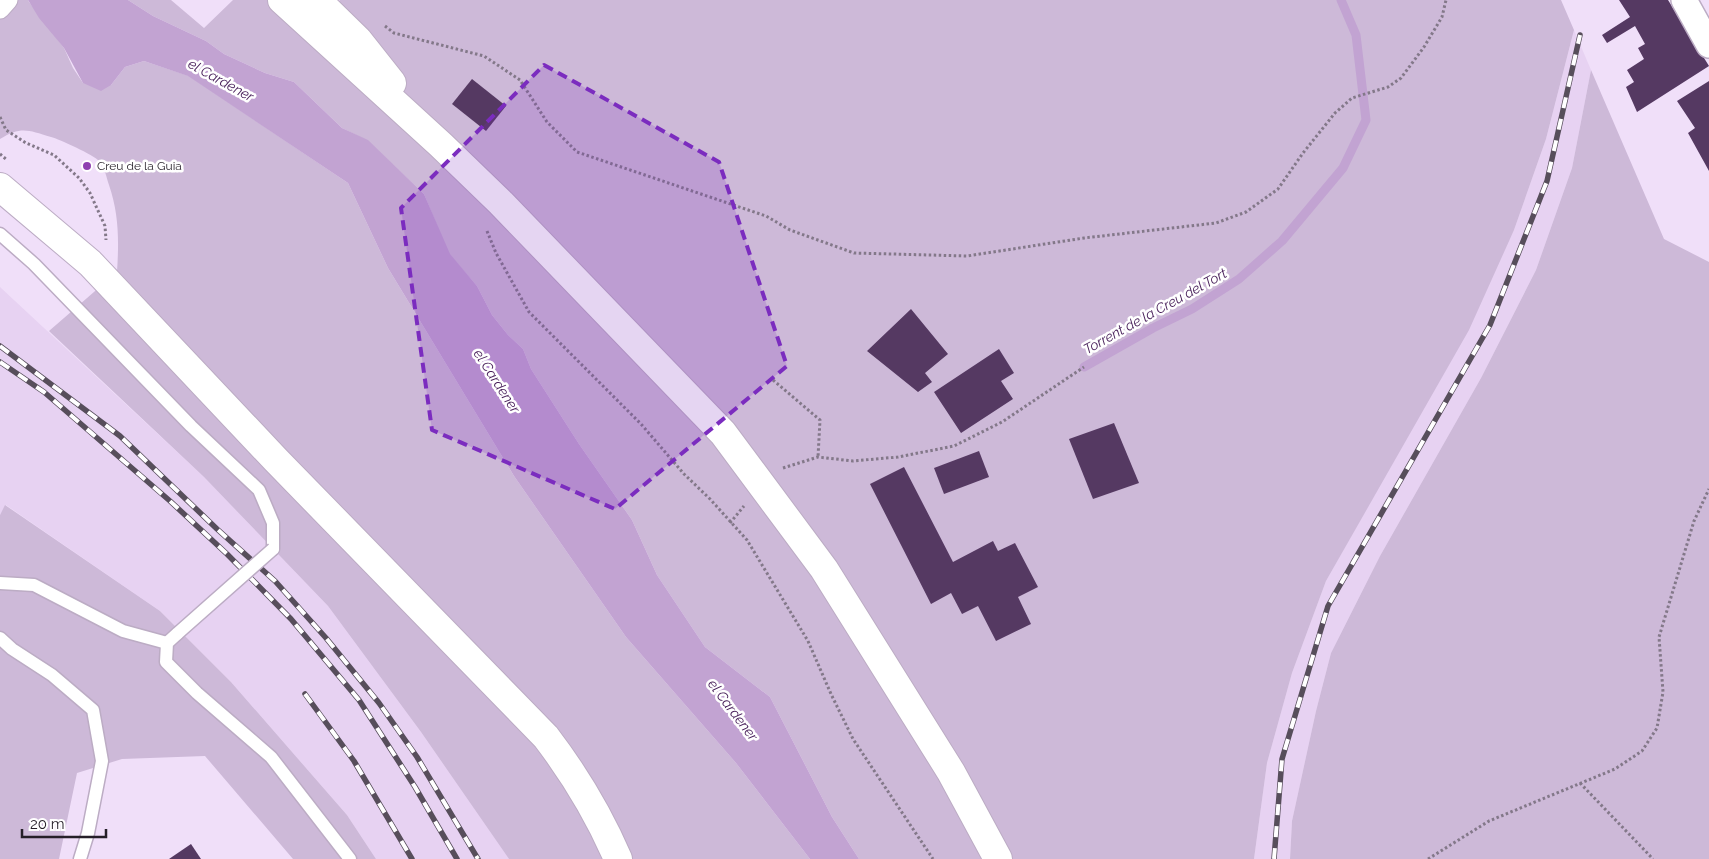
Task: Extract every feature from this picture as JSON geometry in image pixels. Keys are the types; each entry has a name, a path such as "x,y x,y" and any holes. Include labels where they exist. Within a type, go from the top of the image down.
{"main road":[{"path":"282,0 441,145 723,433 824,569 951,772 998,859"},
{"path":"317,0 358,40 441,145"},
{"path":"0,186 90,263 276,460 546,737 586,796 609,837 618,859"}],"street":[{"path":"0,9 8,0"},
{"path":"1684,0 1709,45"}],"lane":[{"path":"0,234 34,264 191,426 259,490 272,523 272,549 167,643 166,662 196,693 271,756 350,859"},
{"path":"0,583 34,585 123,631 167,643"},
{"path":"0,638 6,650 52,675 93,710 102,761 88,833 80,859"}],"path":[{"path":"380,23 394,33 484,56 520,80 547,122 577,152 766,216 790,230 854,253 967,256 1084,238 1216,223 1246,212 1278,189 1303,153 1336,113 1352,98 1388,87 1401,78 1438,24 1442,17 1446,0"},
{"path":"0,117 6,130 26,143 54,155 79,178 90,193 105,226 108,261 103,277"},
{"path":"487,230 496,253 529,312 641,424 684,474 746,540 808,641 853,739 933,859"},
{"path":"754,476 818,457 853,462 898,457 954,446 1002,422 1084,367"},
{"path":"773,380 820,420 818,457"},
{"path":"1428,859 1489,821 1615,769 1642,751 1657,728 1663,692 1659,638 1694,521 1709,489"},
{"path":"1580,783 1653,859"}],"highlighted area":[{"path":"544,65 719,162 787,366 615,509 432,430 401,208"}],"shaded area":[{"path":"0,0 28,0 64,48 73,68 83,83 111,85 125,67 144,61 189,76 348,183 388,268 514,476 626,637 736,763 810,859 509,859 421,732 328,606 204,477 49,331 117,272 118,238 116,217 105,172 96,158 51,137 25,130 14,132 0,139"},
{"path":"128,0 171,0 204,28 233,0 327,0 334,6 340,0 1561,0 1574,30 1546,139 1514,230 1469,330 1326,581 1292,673 1267,763 1254,859 859,859 832,817 770,697 705,647 657,575 632,520 579,444 531,369 523,349 508,335 492,315 477,286 449,254 424,194 368,141 342,128 294,82 265,73 224,54 206,41 153,16"},
{"path":"1574,30 1591,70 1572,168 1536,270 1481,378 1380,556 1331,653 1292,821 1290,859 1254,859 1267,763 1292,673 1326,581 1392,463 1514,230 1546,139"},
{"path":"1591,70 1664,239 1709,262 1709,859 1290,859 1292,821 1331,653 1380,556 1481,378 1536,270 1572,168"},
{"path":"0,287 204,477 328,606 421,732 509,859 376,859 347,815 231,682 160,611 6,505 0,515"},
{"path":"5,505 160,611 231,682 347,815 376,859 293,859 205,756 122,759 77,773 59,859 0,859 0,515"}],"water":[{"name":"el Cardener","path":"28,0 128,0 153,16 206,41 224,54 265,73 294,82 342,128 368,140 424,194 450,254 477,286 492,315 508,335 523,349 531,369 579,444 632,520 657,575 705,647 770,697 832,817 859,859 810,859 736,763 626,637 514,476 388,268 348,183 188,76 144,61 125,67 111,85 101,91 83,83 64,48 39,18"}],"building":[{"path":"1619,0 1668,0 1709,66 1637,112 1626,87 1634,82 1627,70 1644,59 1638,48 1645,44 1635,26 1607,43 1602,35 1630,17"},
{"path":"472,79 506,106 486,131 452,104"},
{"path":"1709,81 1709,171 1688,133 1695,128 1677,101"},
{"path":"911,309 948,354 925,373 932,382 918,392 867,351"},
{"path":"999,349 1014,373 1001,381 1013,399 961,433 934,392"},
{"path":"1114,423 1139,483 1093,499 1069,439"},
{"path":"979,451 989,477 944,494 934,468"},
{"path":"904,467 953,562 993,541 998,551 1015,543 1038,587 1018,597 1031,624 996,641 978,606 962,614 951,593 931,604 870,484"},
{"path":"191,844 201,859 169,859"}],"waterway":[{"name":"Torrent de la Creu del Tort","path":"1084,367 1153,328 1192,309 1239,279 1282,241 1343,168 1366,120 1356,35 1341,0"}],"railway":[{"path":"1274,859 1282,759 1328,606 1490,325 1547,181 1580,35"},
{"path":"0,346 120,436 217,529 275,581 326,638 379,703 417,757 478,859"},
{"path":"0,362 44,392 170,501 227,554 291,619 359,700 415,787 457,859"},
{"path":"305,694 354,761 412,859"}],"place":[{"name":"Creu de la Guia","path":"87,166"}]}
